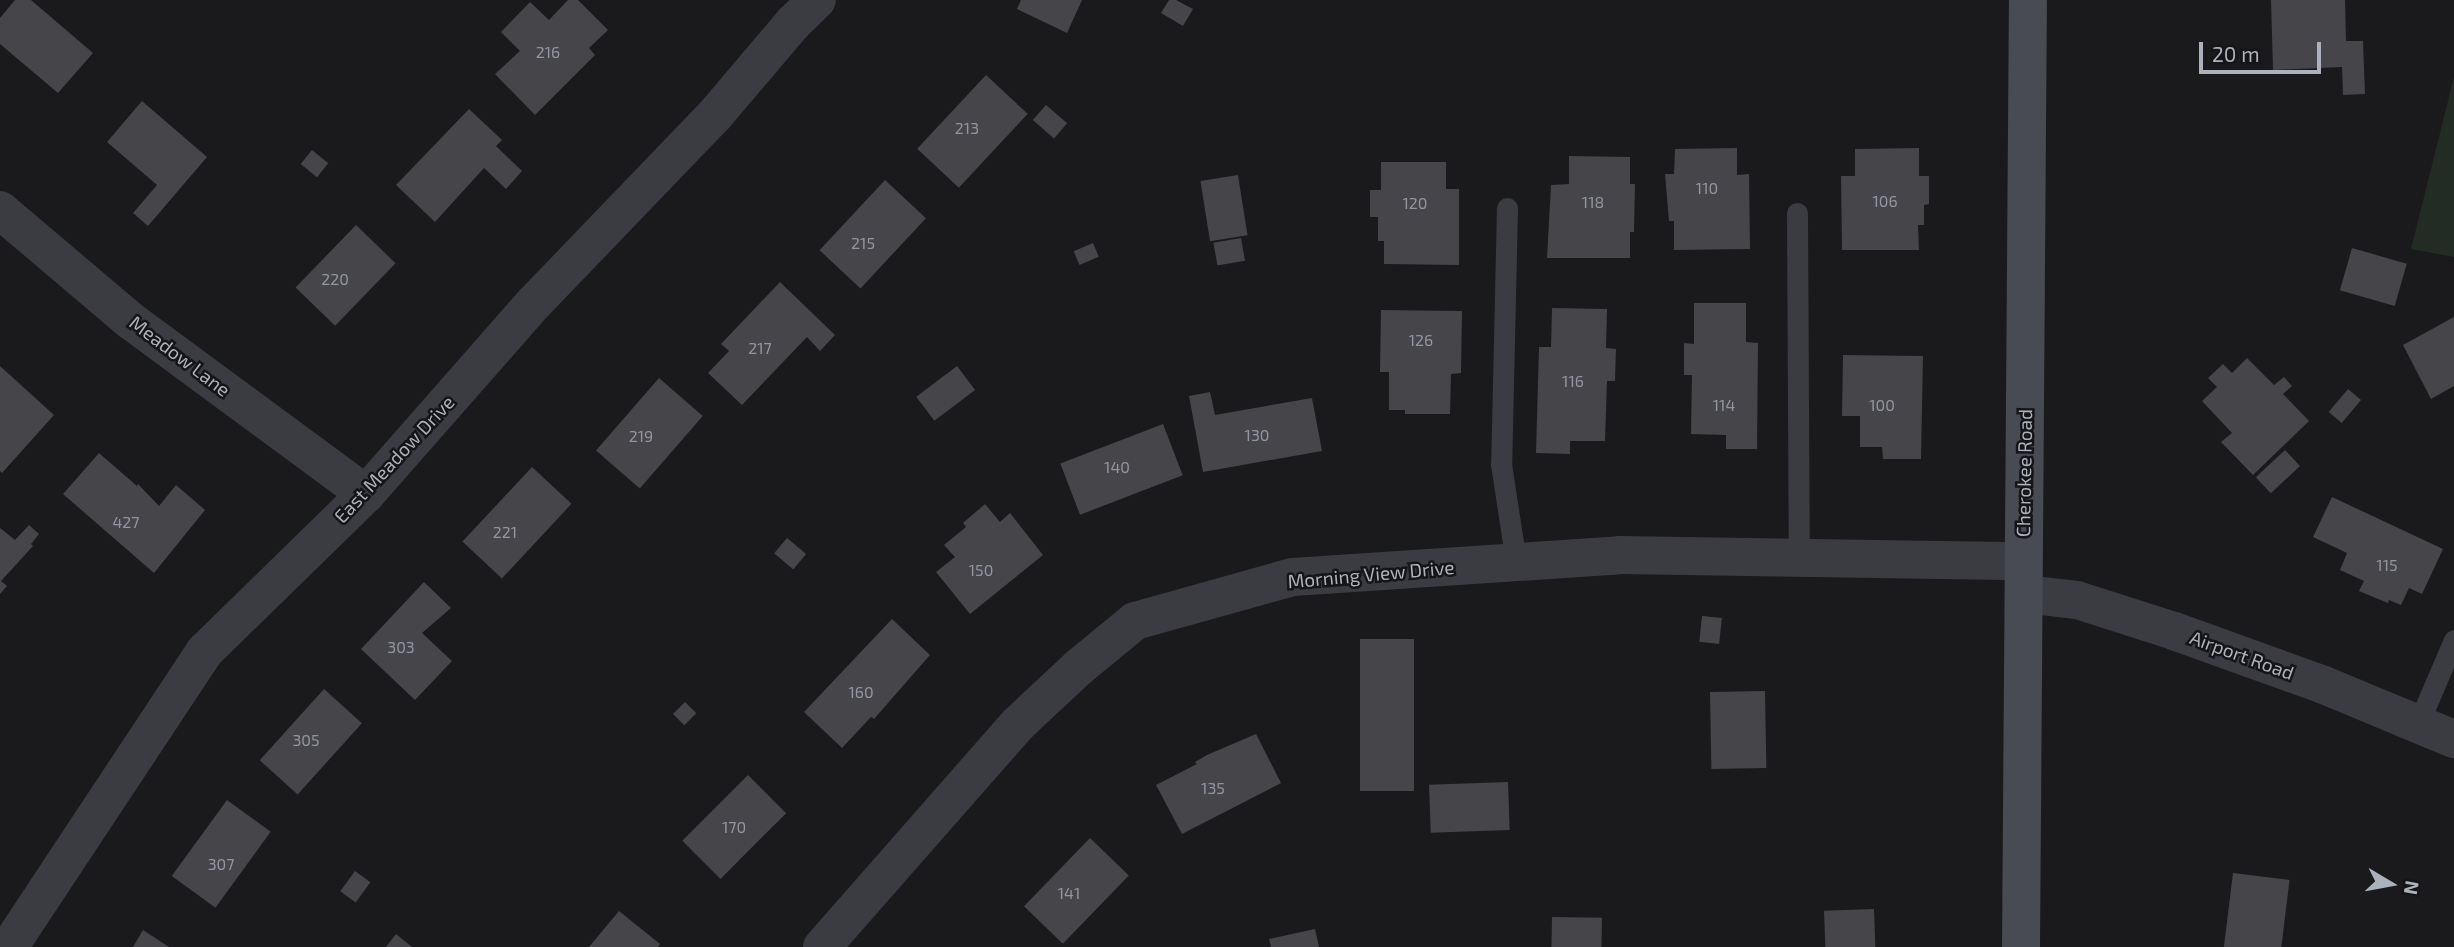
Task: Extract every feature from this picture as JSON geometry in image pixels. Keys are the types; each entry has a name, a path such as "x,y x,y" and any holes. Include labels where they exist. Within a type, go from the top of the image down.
{"main road":[{"name":"Cherokee Road","path":"2021,947 2028,0"}],"street":[{"name":"East Meadow Drive","path":"9,947 204,652 366,494 534,303 715,115 793,23 817,0"},
{"name":"Meadow Lane","path":"0,210 131,321 366,494"},
{"name":"Morning View Drive","path":"821,947 1018,724 1079,667 1135,621 1293,577 1620,555 1799,559 2023,577"},
{"name":"Airport Road","path":"2023,577 2077,600 2174,631 2323,685 2454,739"}],"lane":[{"path":"1507,208 1501,464 1517,562"},
{"path":"1797,214 1799,559"},
{"path":"2418,724 2454,640"}],"shaded area":[{"path":"2454,77 2454,257 2411,249"}],"building":[{"path":"15,0 31,0 93,53 58,93 0,44 0,18"},
{"path":"568,0 578,0 608,30 589,48 595,55 535,115 495,74 520,51 501,32 530,2 549,20"},
{"path":"1021,0 1082,0 1067,33 1017,9"},
{"path":"1169,0 1176,0 1193,9 1183,26 1161,13"},
{"path":"2271,0 2345,0 2346,41 2363,41 2365,94 2343,95 2342,67 2273,70"},
{"path":"986,75 1028,114 959,188 917,149"},
{"path":"142,101 207,157 148,226 133,213 157,185 107,142"},
{"path":"1046,105 1067,123 1054,138 1033,120"},
{"path":"469,109 502,140 496,146 522,171 506,189 484,168 435,222 396,185"},
{"path":"1737,148 1737,175 1749,174 1750,249 1674,250 1674,221 1669,221 1665,174 1674,174 1675,149"},
{"path":"1919,148 1919,176 1929,176 1929,204 1924,205 1924,225 1918,225 1919,250 1842,250 1841,176 1855,176 1855,149"},
{"path":"312,150 328,163 317,177 301,164"},
{"path":"1569,156 1630,157 1630,184 1635,184 1634,232 1630,232 1630,258 1547,258 1551,185 1569,184"},
{"path":"1381,162 1446,162 1446,189 1459,189 1459,265 1384,264 1384,241 1378,241 1378,217 1370,217 1370,190 1381,190"},
{"path":"1238,175 1248,235 1210,241 1200,181"},
{"path":"885,180 926,218 860,288 820,250"},
{"path":"356,225 396,263 335,326 296,288"},
{"path":"1241,238 1245,261 1217,266 1213,243"},
{"path":"1093,243 1099,257 1080,265 1074,251"},
{"path":"2352,248 2407,264 2395,306 2340,290"},
{"path":"780,282 835,335 820,351 807,337 742,405 708,373 729,351 721,344"},
{"path":"1694,303 1746,303 1746,342 1758,343 1757,449 1726,449 1726,435 1691,434 1692,375 1684,375 1684,343 1694,344"},
{"path":"1552,308 1607,309 1606,348 1616,349 1615,381 1607,381 1605,441 1570,441 1570,454 1536,453 1539,347 1551,347"},
{"path":"1381,310 1462,311 1461,373 1451,374 1450,414 1405,414 1405,410 1389,410 1389,372 1380,372"},
{"path":"2454,317 2454,386 2431,399 2403,345"},
{"path":"1843,355 1923,356 1921,459 1883,459 1882,447 1860,447 1860,416 1842,416"},
{"path":"2247,358 2274,385 2284,377 2292,386 2283,394 2309,421 2253,475 2221,442 2232,433 2202,401 2217,387 2208,378 2223,364 2232,373"},
{"path":"0,366 54,415 2,473 0,471"},
{"path":"957,366 975,390 934,421 916,397"},
{"path":"659,378 703,416 640,489 596,450"},
{"path":"2348,389 2361,400 2342,423 2329,412"},
{"path":"1210,392 1215,415 1312,398 1322,451 1203,472 1189,396"},
{"path":"1163,424 1183,475 1080,515 1060,463"},
{"path":"2285,450 2300,466 2271,493 2256,477"},
{"path":"99,453 137,486 138,484 159,506 176,485 205,510 154,573 63,494"},
{"path":"532,467 571,504 502,578 462,542"},
{"path":"2332,497 2443,549 2422,594 2409,588 2401,605 2389,600 2388,603 2359,591 2364,581 2340,570 2347,553 2313,537"},
{"path":"985,504 1000,522 1010,513 1043,555 970,614 936,572 955,557 944,545 966,527 963,523"},
{"path":"29,525 39,534 31,544 33,546 1,581 7,586 0,594 0,528 15,540"},
{"path":"787,538 806,554 793,569 774,553"},
{"path":"424,582 451,608 422,633 452,661 415,700 361,649"},
{"path":"1702,616 1722,618 1719,644 1699,642"},
{"path":"892,619 930,655 874,719 871,717 842,748 804,712"},
{"path":"1360,639 1414,639 1414,791 1360,791"},
{"path":"324,689 362,723 298,794 260,760"},
{"path":"1765,691 1766,768 1711,769 1710,692"},
{"path":"685,702 696,713 684,725 673,714"},
{"path":"1256,734 1281,783 1182,834 1156,785 1197,764 1195,762 1207,755"},
{"path":"748,775 786,813 720,879 682,841"},
{"path":"1508,782 1510,830 1431,833 1429,785"},
{"path":"227,800 271,832 215,908 172,876"},
{"path":"1090,838 1129,876 1063,944 1024,906"},
{"path":"355,871 370,882 356,902 340,891"},
{"path":"2233,873 2290,880 2281,947 2224,947"},
{"path":"1874,909 1875,947 1825,947 1824,911"},
{"path":"619,911 660,944 658,947 589,947"},
{"path":"1552,917 1602,918 1601,947 1551,947"},
{"path":"1315,929 1319,947 1271,947 1269,939"},
{"path":"143,930 169,947 133,947"},
{"path":"396,934 412,947 386,947"}]}
